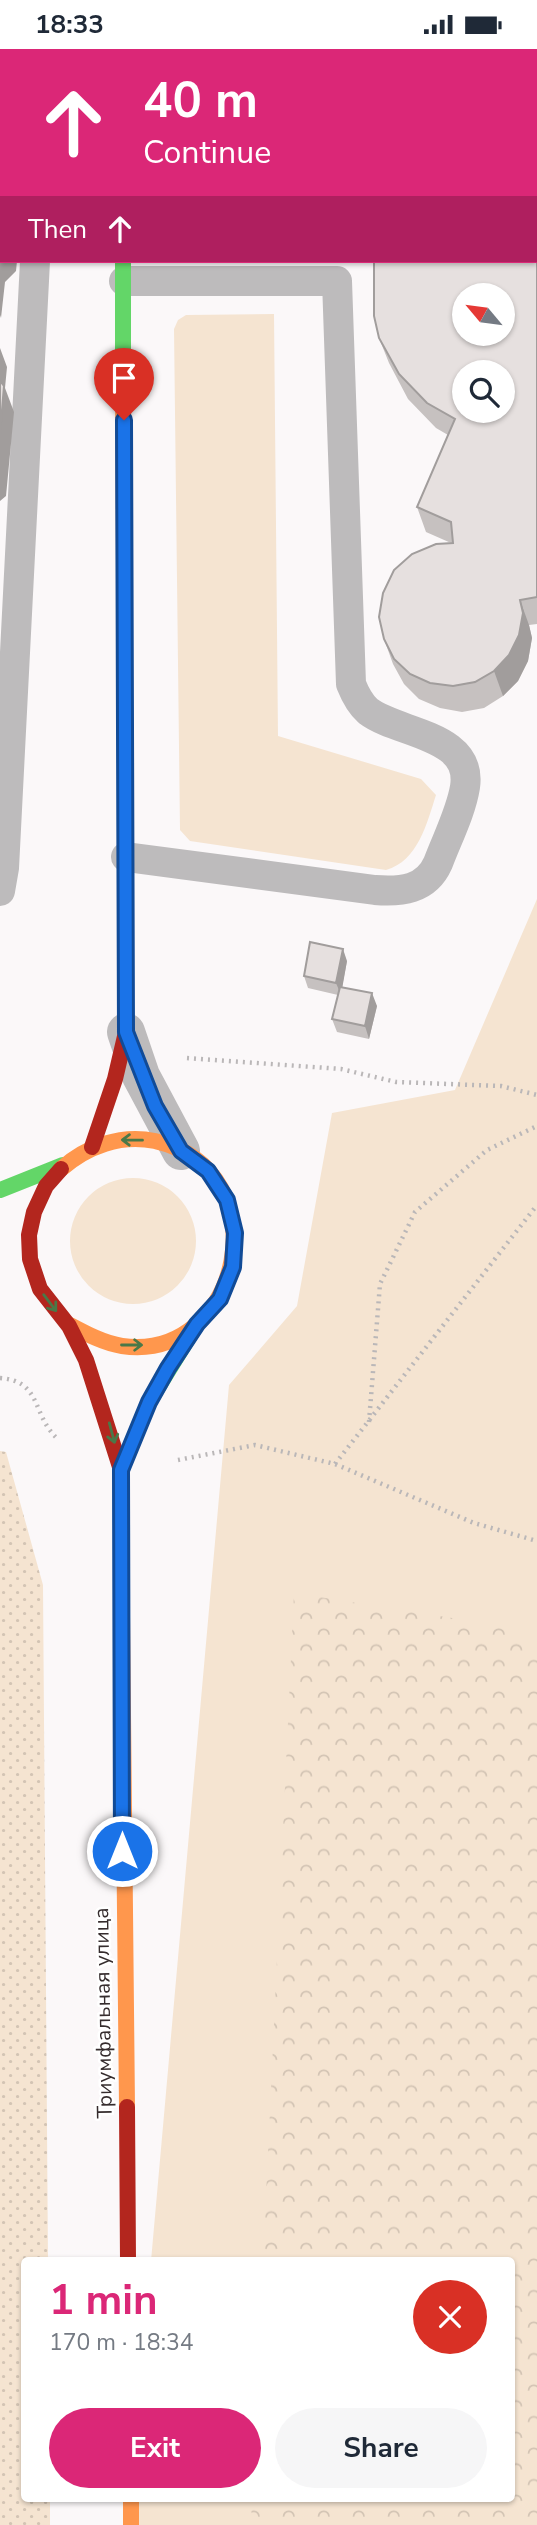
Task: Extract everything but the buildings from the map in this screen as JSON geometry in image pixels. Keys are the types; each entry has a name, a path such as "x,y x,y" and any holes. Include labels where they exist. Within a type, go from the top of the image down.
{"street":[{"path":"123,271 126,857 130,1043 155,1106 181,1151"},
{"path":"92,1147 130,1043"},
{"path":"0,1191 63,1165 92,1147 122,1139 152,1140 181,1151 208,1171 227,1200 235,1233 233,1267 220,1299 197,1324 149,1402 121,1470"},
{"path":"33,1275 29,1245 33,1214 45,1186 63,1165"},
{"path":"10,1242 48,1302 68,1324 106,1412 121,1470"},
{"path":"68,1324 99,1341 133,1347 167,1341 197,1324"},
{"name":"Триумфальная улица","path":"121,1470 122,1851 128,2257"},
{"path":"131,2502 131,2525"}],"lane":[{"path":"0,891 5,856 34,263"},
{"path":"123,271 337,271 351,684 356,698 372,713 437,740 458,756 466,777 462,800 431,877 408,890 375,890 126,857"}],"path":[{"path":"130,1043 341,1069 396,1082 501,1086 537,1095"},
{"path":"369,1422 380,1284 415,1212 487,1150 537,1126"},
{"path":"335,1464 537,1205"},
{"path":"0,1378 16,1381 30,1389 45,1425 67,1447"},
{"path":"121,1470 255,1445 335,1464 474,1523 537,1541"}],"green space":[{"path":"274,314 278,736 421,779 436,795 425,829 414,850 397,865 386,870 190,841 180,830 174,329 178,320 186,315"},
{"path":"537,899 537,2525 128,2525 130,2502 515,2502 515,2257 151,2257 229,1385 297,1306 332,1113 455,1090"},
{"path":"133,1178 157,1183 177,1197 191,1217 196,1241 191,1265 177,1285 157,1299 133,1304 109,1299 89,1285 75,1265 70,1241 75,1217 89,1197 109,1183"},
{"path":"0,1451 6,1452 43,1585 48,2257 21,2257 21,2502 50,2502 50,2525 0,2525"},
{"path":"294,1593 490,1624 537,1641 537,2525 251,2525 252,2502 515,2502 515,2257 263,2257"}],"traffic: fast":[{"path":"123,263 123,381"},
{"path":"0,1190 63,1165"},
{"path":"121,1470 149,1402 197,1324"}],"traffic: slow":[{"path":"123,381 125,742"},
{"path":"61,1169 82,1154 105,1144 130,1139 155,1141 196,1159 221,1188 233,1224 232,1261 219,1297 196,1325 163,1343 122,1346 101,1340 68,1324"},
{"path":"122,1616 127,2107"},
{"path":"131,2502 131,2525"}],"traffic: jam":[{"path":"92,1147 115,1079 126,1032 125,742"},
{"path":"61,1169 46,1186 34,1212 29,1235 30,1259 40,1289 69,1326 86,1360 121,1470 122,1616"},
{"path":"127,2107 128,2257"}],"route":[{"path":"122,1851 121,1470 149,1402 168,1368 197,1324 220,1299 233,1267 235,1233 227,1200 208,1171 181,1151 155,1106 126,1032 124,420"}]}
